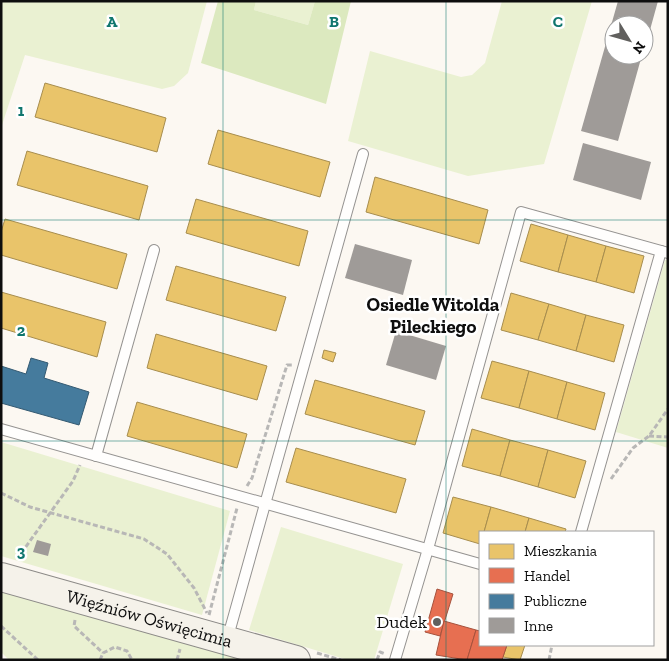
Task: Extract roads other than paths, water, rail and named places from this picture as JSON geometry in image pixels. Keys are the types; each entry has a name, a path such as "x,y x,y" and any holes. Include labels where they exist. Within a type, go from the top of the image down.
{"street":[{"name":"Więźniów Oświęcimia","path":"7,571 220,632 296,660"}],"lane":[{"path":"220,632 266,504 363,154"},
{"path":"395,660 428,550 521,212 665,252 581,531"},
{"path":"91,454 154,250"},
{"path":"1,429 479,564"}],"place":[{"name":"Dudek","path":"437,622"}],"district":[{"name":"Osiedle Witolda Pileckiego","path":"433,315"}]}
